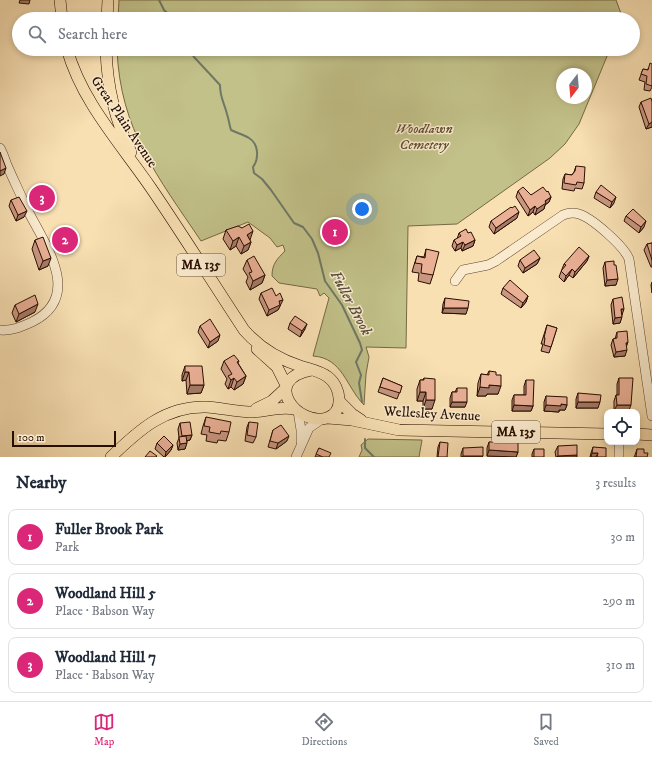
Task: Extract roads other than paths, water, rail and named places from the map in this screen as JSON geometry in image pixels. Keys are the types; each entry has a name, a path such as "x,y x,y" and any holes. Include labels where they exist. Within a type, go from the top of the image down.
{"main road":[{"path":"60,0 61,12"},
{"path":"107,12 108,0"},
{"name":"Great Plain Avenue","path":"70,56 76,74 88,98 114,138 150,188 244,330 254,341 263,356 277,367 286,386"},
{"name":"Great Plain Avenue","path":"107,56 110,84 121,130 150,188"},
{"name":"Great Plain Avenue","path":"254,341 280,358 311,370"},
{"path":"251,412 272,401 296,374 311,370"},
{"name":"MA 135","path":"311,370 328,377 334,383 338,391 339,400 352,414 369,424"},
{"name":"MA 135","path":"286,386 286,394 296,410 308,417 325,418"},
{"path":"325,418 336,410 339,400"},
{"path":"111,457 145,426 161,416 174,411 204,407 251,412 263,412 281,407 296,410"},
{"name":"Wellesley Avenue","path":"325,418 399,430 604,434"},
{"path":"640,434 652,435"}],"street":[{"path":"0,148 28,210 44,239 55,265 58,281 54,304 46,314 16,329 0,330"},
{"path":"455,281 464,270 496,262 563,215 573,213 583,216 616,241 623,248 629,259 652,416"},
{"path":"296,410 302,430 300,448"},
{"path":"296,457 309,428 325,418"},
{"path":"619,445 619,457"}],"waterway":[{"name":"Fuller Brook","path":"159,0 166,12"},
{"name":"Fuller Brook","path":"193,56 220,85 221,97 231,130 249,138 255,144 257,156 253,167 254,173 262,179 271,190 294,223 303,227 312,239 318,253 325,281 342,305 360,343 362,350 356,362 361,375 359,383 362,402"},
{"name":"Fuller Brook","path":"365,439 365,448 374,457"}],"place":[{"name":"Woodland Hill 7","path":"42,198"},
{"name":"Fuller Brook Park","path":"335,232"},
{"name":"Woodland Hill 5","path":"65,240"}],"park label":[{"name":"Woodlawn Cemetery","path":"424,138"}]}
